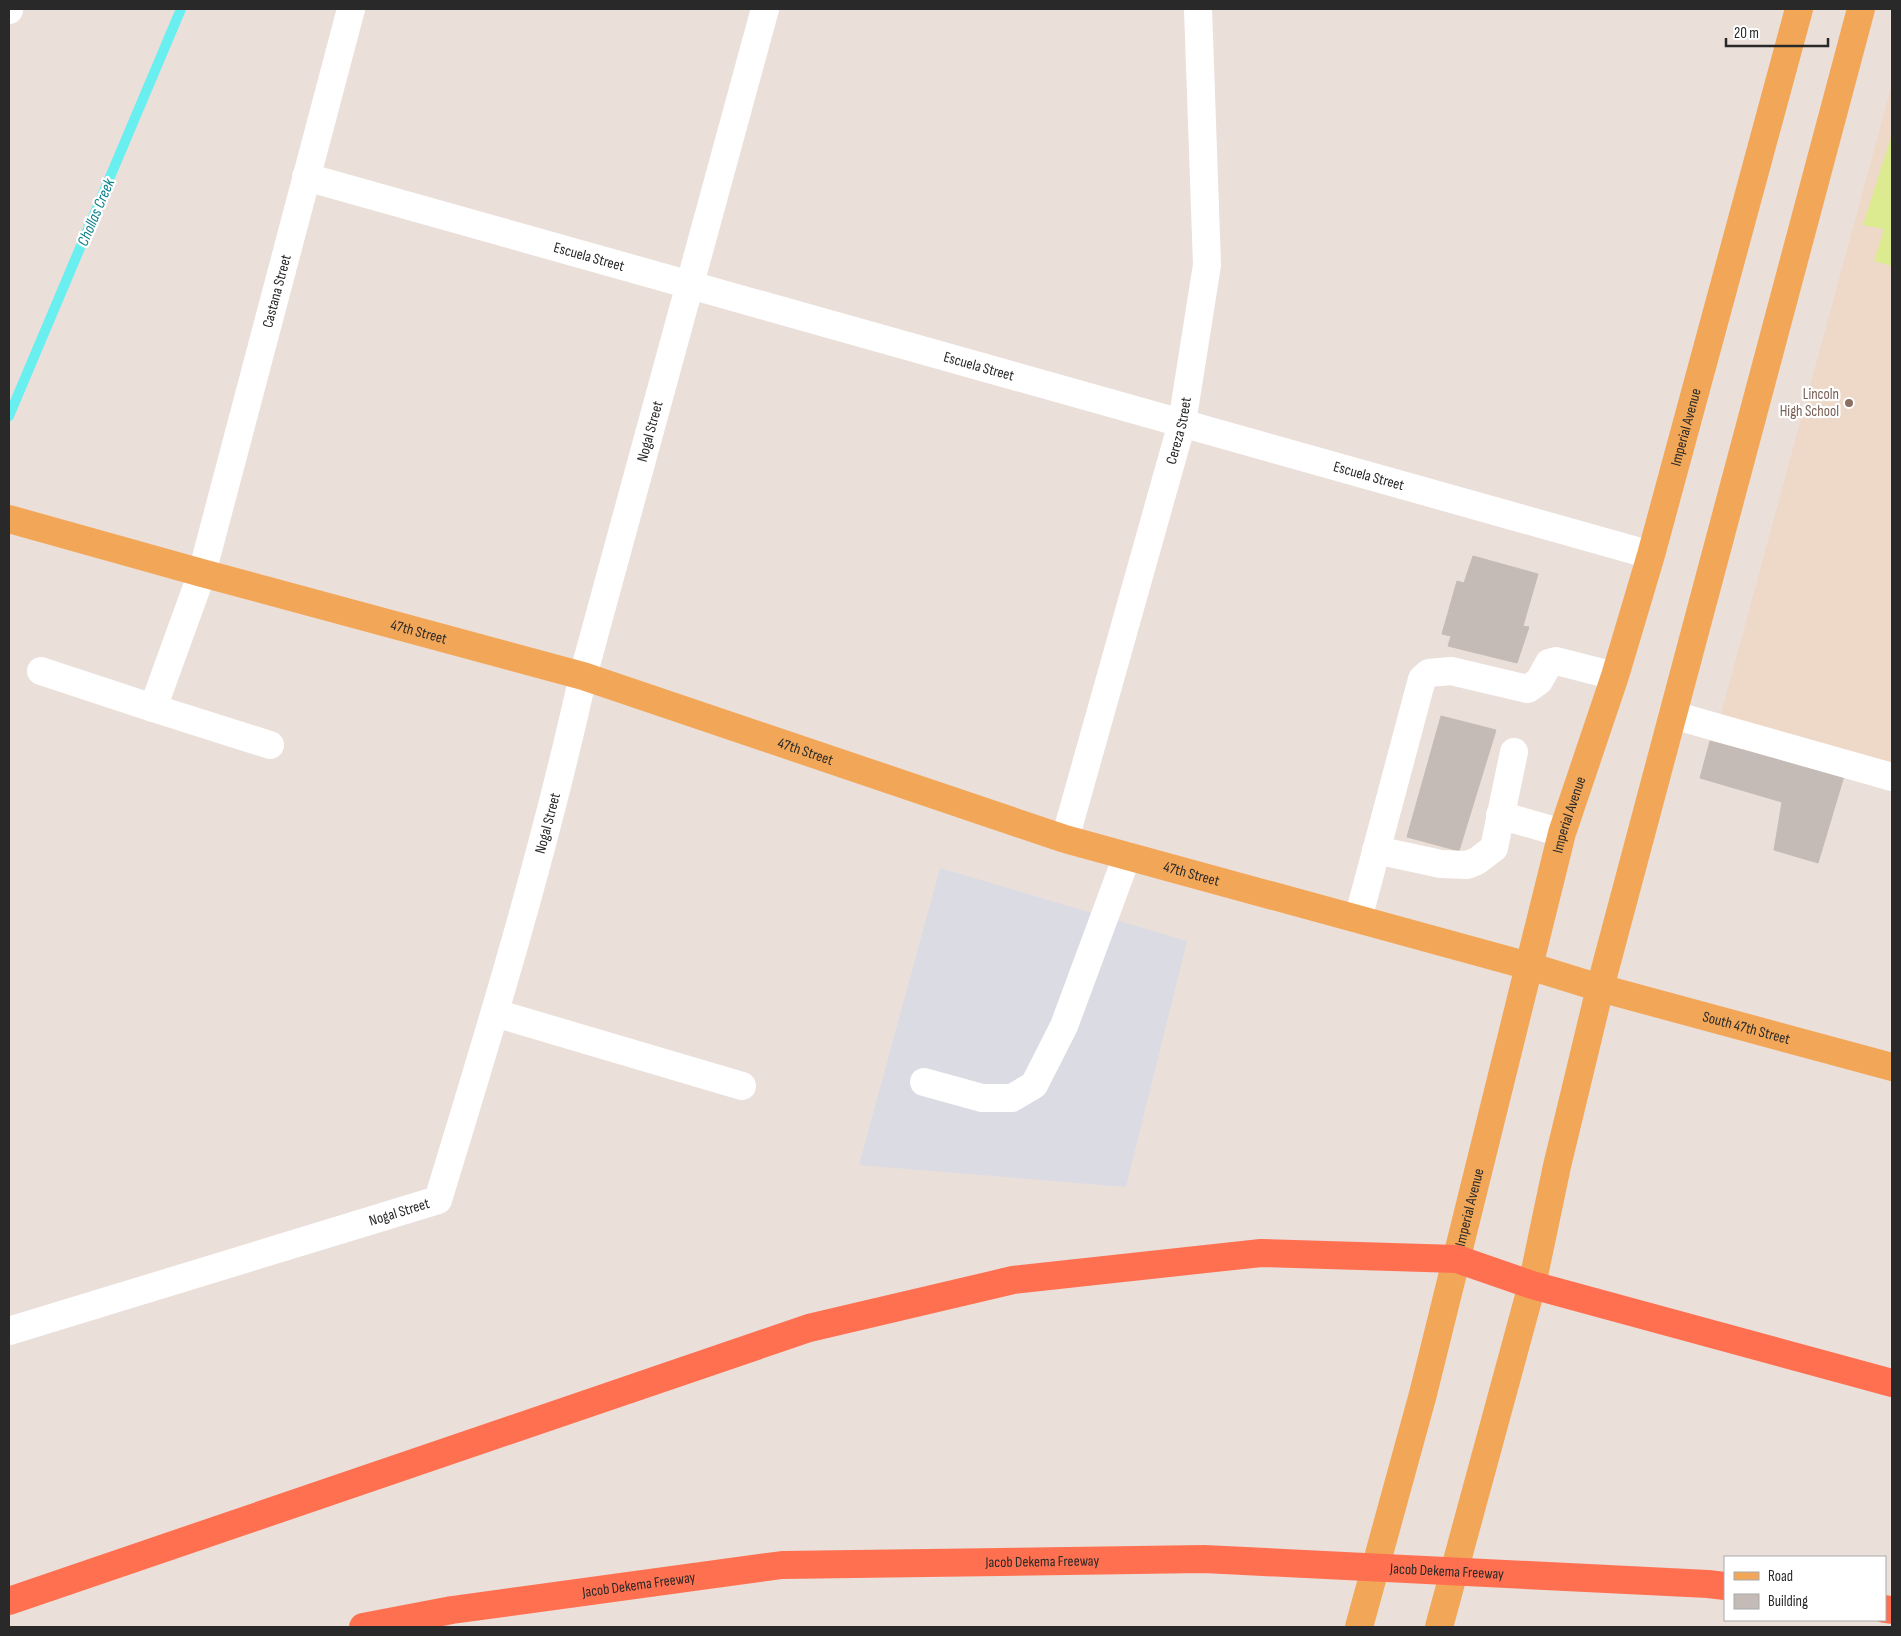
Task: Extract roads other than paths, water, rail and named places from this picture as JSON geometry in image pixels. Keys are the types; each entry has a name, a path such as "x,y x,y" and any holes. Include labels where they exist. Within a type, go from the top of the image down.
{"highway":[{"path":"9,1601 790,1334 828,1323 1012,1280 1261,1253 1457,1259 1532,1285 1892,1383"},
{"name":"Jacob Dekema Freeway","path":"363,1627 452,1610 782,1565 1204,1559 1724,1586"}],"main road":[{"name":"Imperial Avenue","path":"1359,1627 1423,1394 1562,833 1615,676 1651,555 1799,9"},
{"path":"1439,1627 1532,1285 1557,1166 1600,988 1861,9"},
{"name":"47th Street","path":"9,519 583,676 1065,839 1529,966 1600,988"},
{"name":"South 47th Street","path":"1600,988 1892,1067"}],"street":[{"name":"Castana Street","path":"153,708 202,573 352,9"},
{"name":"Nogal Street","path":"9,1331 438,1200 495,1013 565,758 583,676 766,9"},
{"name":"Cereza Street","path":"1065,839 1182,423 1207,265 1198,9"},
{"name":"Escuela Street","path":"306,177 1651,555"},
{"path":"1358,919 1422,679 1429,672 1451,671 1528,689 1539,681 1548,663 1556,661 1615,676"},
{"path":"41,671 270,745"},
{"path":"1673,714 1892,777"},
{"path":"1376,850 1441,864 1467,865 1477,861 1494,848 1514,752"},
{"path":"1500,815 1562,833"},
{"path":"924,1082 982,1098 1012,1098 1034,1085 1064,1026 1127,856"},
{"path":"495,1013 742,1086"}],"waterway":[{"name":"Chollas Creek","path":"9,416 181,9"}],"place":[{"name":"Lincoln High School","path":"1849,403"}]}
